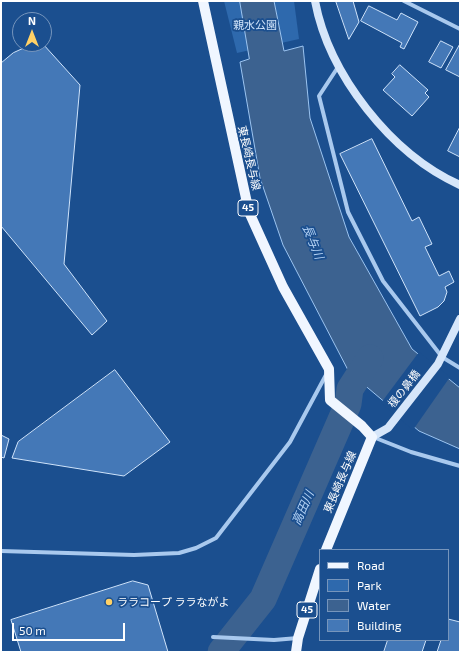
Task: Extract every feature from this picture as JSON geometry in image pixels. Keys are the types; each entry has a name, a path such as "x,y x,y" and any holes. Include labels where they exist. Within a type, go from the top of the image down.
{"main road":[{"name":"東長崎長与線","path":"203,1 250,212 283,288 329,368 330,400 362,426 372,437 326,549"},
{"name":"45","path":"296,652 298,638 319,572"}],"street":[{"path":"315,1 318,16 338,67 362,104 389,135 422,162 460,185"},
{"path":"404,1 460,29"},
{"path":"338,67 319,96 348,212 383,281 440,360 460,368"},
{"name":"榎の鼻橋","path":"372,437 388,428 440,360 460,319"},
{"path":"1,551 134,555 179,553 196,548 216,538 290,442 329,368"},
{"path":"372,437 411,452 460,466"},
{"path":"214,636 274,640 298,638"}],"green space":[{"name":"親水公園","path":"224,1 294,1 299,39 237,53"}],"water":[{"name":"長与川","path":"240,1 274,1 284,51 303,46 310,118 349,237 412,349 460,388 460,449 419,431 349,372 283,245 260,178 240,62 249,59"}],"pier":[{"path":"419,352 450,377 413,430 381,403"}],"building":[{"path":"336,1 353,1 359,22 349,39"},
{"path":"369,6 397,20 401,13 418,22 404,49 400,47 402,43 361,21"},
{"path":"441,41 453,47 441,68 429,62"},
{"path":"460,44 460,77 446,70"},
{"path":"50,52 80,85 64,264 107,321 92,335 1,226 1,63 13,53"},
{"path":"400,65 428,90 425,93 429,97 412,116 383,90 395,77 392,74"},
{"path":"460,127 460,157 448,151"},
{"path":"372,139 412,221 419,217 432,244 425,247 439,276 449,271 454,282 445,287 447,292 444,301 438,307 420,316 340,154"},
{"path":"115,370 170,442 124,476 12,458 18,442"},
{"path":"1,435 9,439 4,458 1,457"},
{"name":"ララコープ ララながよ","path":"133,581 148,585 168,652 21,652 11,620"},
{"path":"449,619 460,622 460,652 437,652 441,641 449,641"},
{"path":"388,641 426,641 422,652 384,652"}],"waterway":[{"name":"高田川","path":"221,652 263,599 348,404 350,389 370,358"}],"place":[{"name":"ララコープ ララながよ","path":"109,602"}]}
